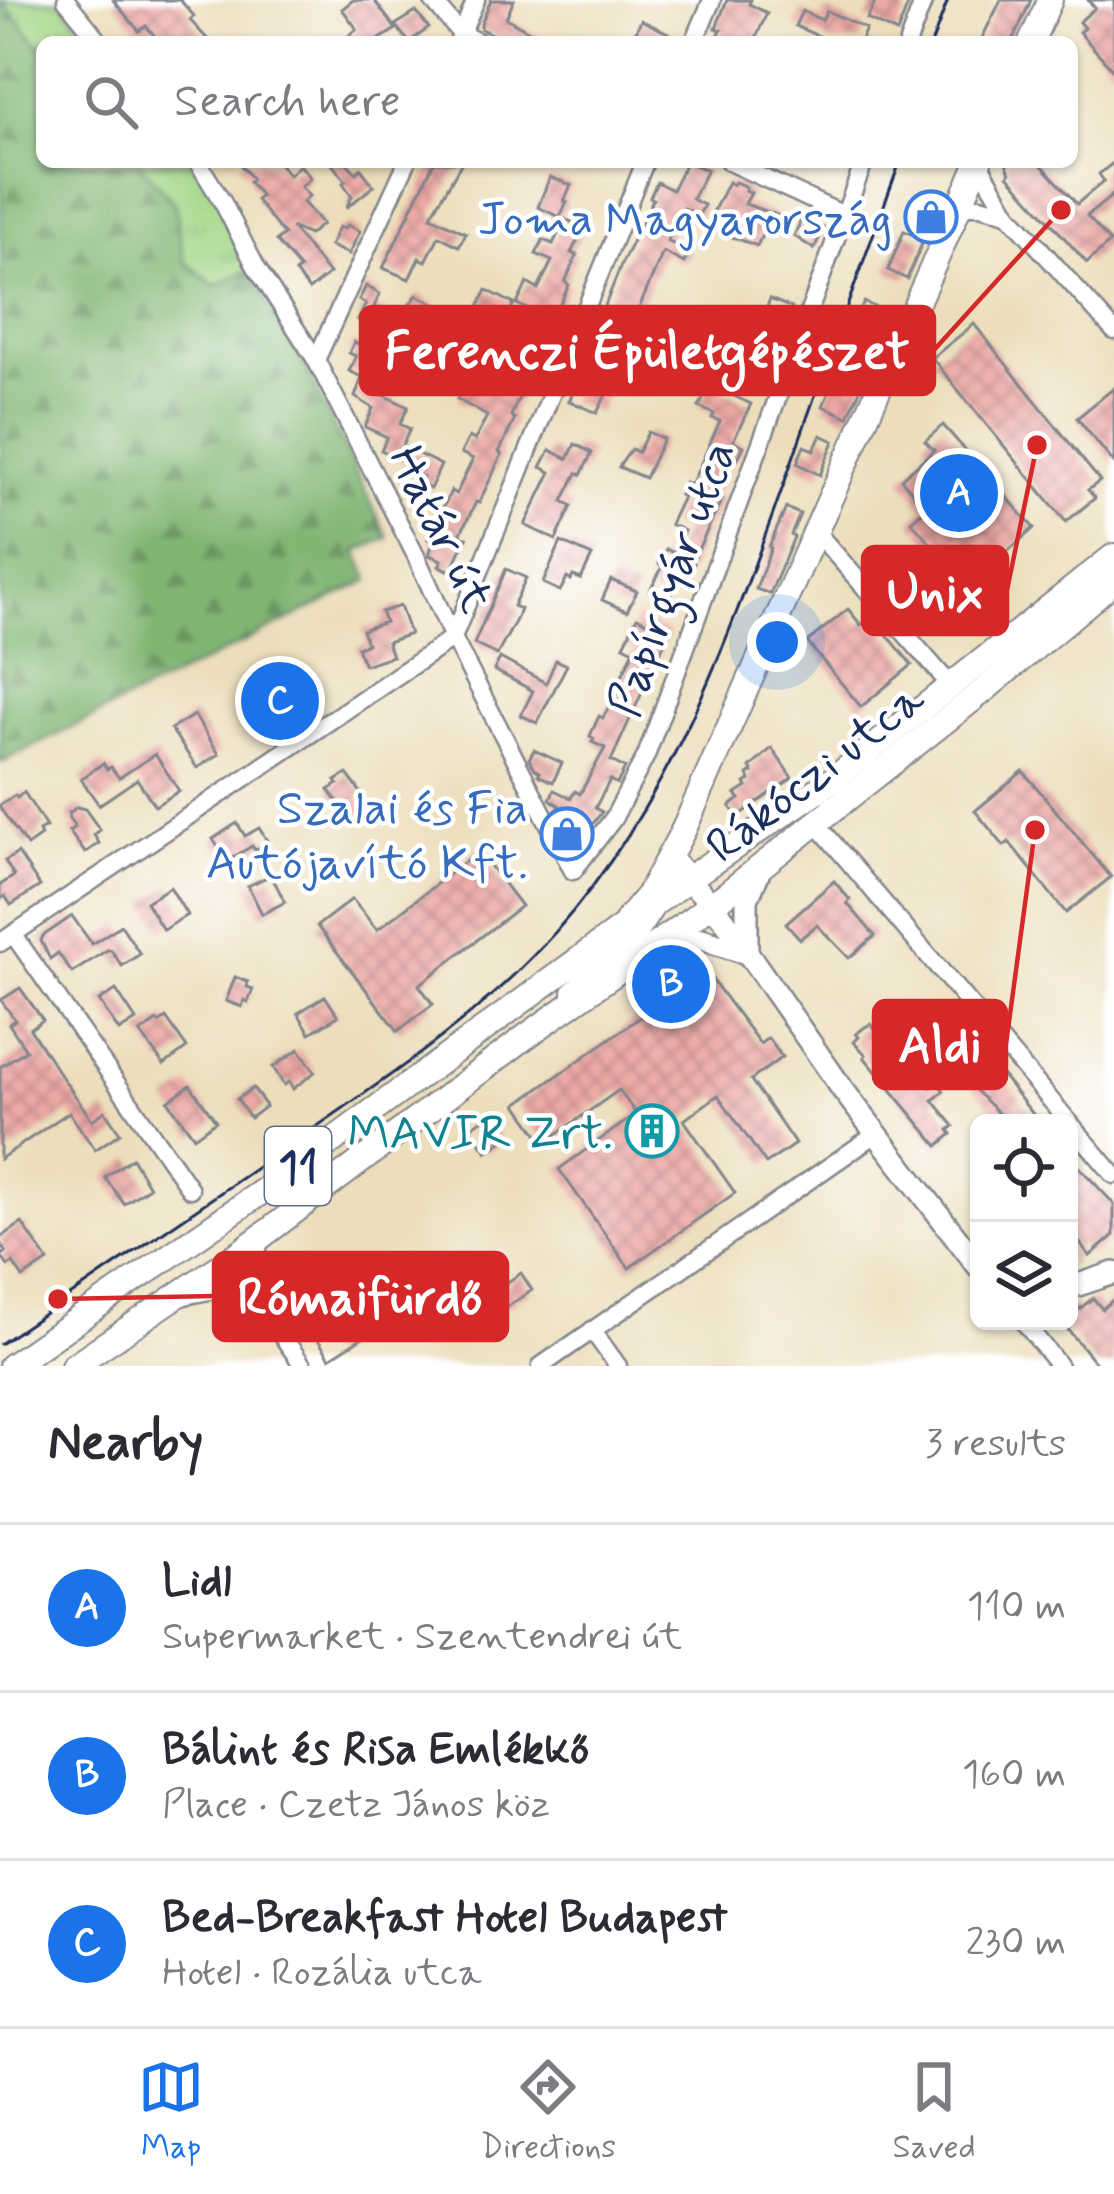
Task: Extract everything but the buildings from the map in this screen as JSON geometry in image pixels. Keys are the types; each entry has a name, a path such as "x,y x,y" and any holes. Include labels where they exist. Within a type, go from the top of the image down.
{"main road":[{"path":"1034,36 1050,0"},
{"path":"619,930 648,895 684,829 976,168"},
{"name":"Rákóczi utca","path":"619,930 653,905 682,872 831,781 1114,556"},
{"name":"Rákóczi utca","path":"556,1014 713,905 1114,581"},
{"path":"682,872 684,829"},
{"path":"556,1014 627,944 653,905"},
{"name":"11","path":"10,1366 286,1175 619,930"},
{"name":"11","path":"73,1366 261,1237 556,1014"}],"street":[{"path":"66,0 95,36"},
{"path":"432,0 463,36"},
{"path":"467,36 476,0"},
{"path":"697,36 712,0"},
{"path":"910,36 924,0"},
{"name":"Határ út","path":"202,168 268,288 316,360 573,871"},
{"path":"316,360 403,168"},
{"path":"190,1189 7,939 453,638 643,168"},
{"path":"742,168 844,215"},
{"name":"Papírgyár utca","path":"573,871 613,819 646,756 862,168"},
{"path":"982,168 1008,213 1114,331"},
{"path":"960,206 1008,213"},
{"path":"817,532 952,687"},
{"path":"816,823 1114,1175"},
{"path":"747,953 747,900 761,867"},
{"path":"682,872 713,905 876,1134 970,1256"},
{"path":"654,946 702,939 747,953"},
{"path":"541,1366 876,1134"},
{"path":"261,1237 253,1261 259,1298 303,1366"},
{"path":"1078,1285 1114,1273"},
{"path":"174,1298 232,1288 259,1298"},
{"path":"592,1330 618,1366"},
{"path":"1030,1330 1059,1366"}],"green space":[{"path":"1,0 59,0 90,36 36,36 36,42"},
{"path":"1,0 36,42 36,168 143,168 175,205 184,261 215,286 249,271 303,361 388,538 357,551 369,580 0,763"},
{"path":"143,168 201,168 256,267 215,286 183,261 175,205"}],"tram line":[{"path":"934,36 948,0"},
{"path":"0,1344 414,1058 506,983 580,903 655,790 714,669 898,168"}],"place":[{"name":"Ferenczi Épületgépészet","path":"1061,210"},
{"name":"Joma Magyarország","path":"931,217"},
{"name":"Unix","path":"1037,445"},
{"name":"Lidl","path":"959,493"},
{"name":"Bed-Breakfast Hotel Budapest","path":"280,701"},
{"name":"Aldi","path":"1035,830"},
{"name":"Szalai és Fia Autójavító Kft.","path":"567,834"},
{"name":"Bálint és Risa Emlékkő","path":"671,984"},
{"name":"MAVIR Zrt.","path":"652,1131"},
{"name":"Rómaifürdő","path":"58,1299"}]}
